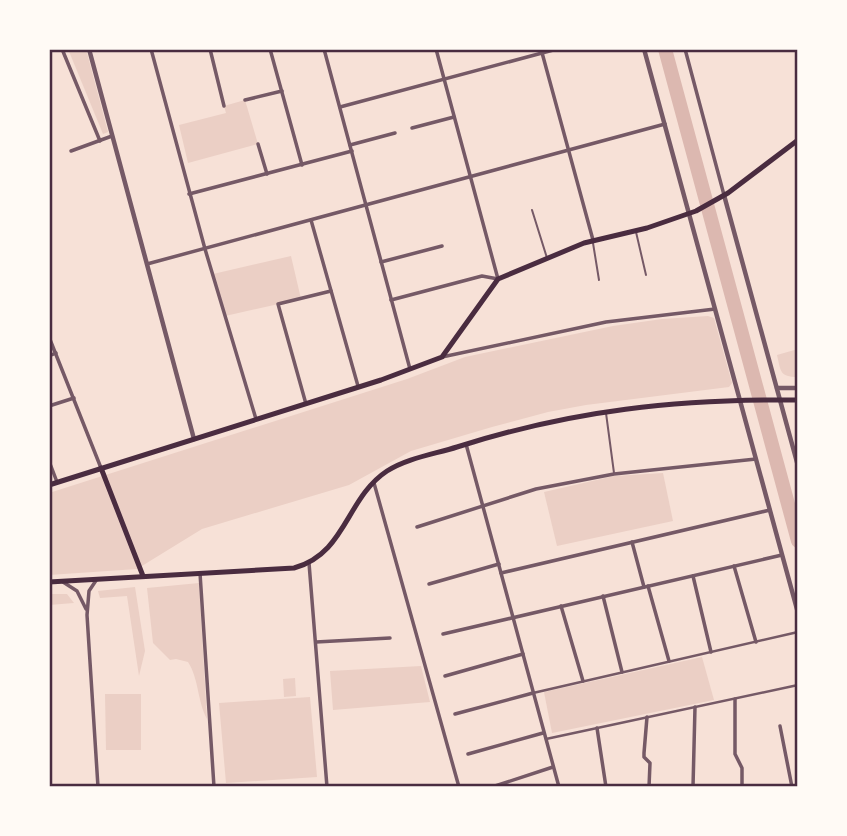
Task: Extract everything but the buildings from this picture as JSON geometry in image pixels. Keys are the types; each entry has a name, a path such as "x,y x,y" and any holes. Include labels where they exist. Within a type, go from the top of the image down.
{"main road":[{"path":"49,485 306,404 442,357 498,279 593,240 636,231 696,212 724,195 798,140"},
{"path":"49,582 284,569 309,564 334,542 364,494 374,483 389,470 401,465 550,421 605,410 668,403 798,400"},
{"path":"101,468 143,576"}],"street":[{"path":"62,49 100,141"},
{"path":"89,49 194,439"},
{"path":"151,49 189,194 256,419"},
{"path":"210,49 224,106"},
{"path":"270,49 302,165"},
{"path":"324,49 410,369"},
{"path":"391,300 482,276 498,279 436,49"},
{"path":"340,107 444,81 541,51 557,49"},
{"path":"644,49 798,613"},
{"path":"685,49 798,466"},
{"path":"541,51 593,240"},
{"path":"246,100 282,91"},
{"path":"412,128 454,117"},
{"path":"147,264 665,124"},
{"path":"350,145 395,133"},
{"path":"71,151 112,136"},
{"path":"258,144 267,174"},
{"path":"189,194 352,152"},
{"path":"311,220 358,387"},
{"path":"381,262 442,246"},
{"path":"306,404 278,304 331,291"},
{"path":"442,357 606,322 715,309"},
{"path":"49,337 101,468"},
{"path":"49,356 56,354"},
{"path":"777,388 798,388"},
{"path":"49,406 74,398"},
{"path":"466,444 559,787"},
{"path":"417,527 536,489 614,474 756,459"},
{"path":"49,461 57,483"},
{"path":"374,483 459,787"},
{"path":"501,573 770,510"},
{"path":"632,542 669,662"},
{"path":"443,635 782,555"},
{"path":"309,564 327,787"},
{"path":"429,584 499,564"},
{"path":"733,566 756,642"},
{"path":"200,573 214,787"},
{"path":"693,576 711,652"},
{"path":"97,579 89,591 87,615 99,787"},
{"path":"62,582 77,591 84,602 87,615"},
{"path":"603,596 622,672"},
{"path":"561,606 583,681"},
{"path":"455,714 533,692 798,632"},
{"path":"316,642 390,638"},
{"path":"445,676 523,654"},
{"path":"546,738 798,685"},
{"path":"735,699 735,754 742,768 742,787"},
{"path":"693,787 695,707"},
{"path":"647,717 644,753 650,763 649,787"},
{"path":"779,726 792,787"},
{"path":"597,728 606,787"},
{"path":"468,754 544,732"},
{"path":"492,787 554,767"}],"lane":[{"path":"532,210 547,259"},
{"path":"636,231 646,275"},
{"path":"593,240 599,280"},
{"path":"605,410 614,474"}],"shaded area":[{"path":"68,49 86,49 108,132 103,134"},
{"path":"245,100 258,144 188,163 179,125 226,113 224,106"},
{"path":"291,256 301,299 225,316 213,274"},
{"path":"708,316 714,318 732,383 729,387 586,405 492,427 411,451 349,485 202,529 137,569 49,575 49,493 407,379 465,357 613,326"},
{"path":"798,349 798,377 787,376 782,372 777,355"},
{"path":"663,473 673,521 557,546 544,492 614,476"},
{"path":"199,583 207,719 188,662 170,660 153,643 147,588"},
{"path":"135,587 145,651 139,676 127,596 100,598 98,591"},
{"path":"49,594 67,594 74,603 49,605"},
{"path":"702,657 714,700 552,733 544,692"},
{"path":"421,666 430,702 333,710 330,671"},
{"path":"295,678 296,696 284,697 283,679"},
{"path":"105,694 141,694 141,750 106,750"},
{"path":"310,697 317,777 226,783 219,703"}],"waterway":[{"path":"665,49 798,541"}]}
